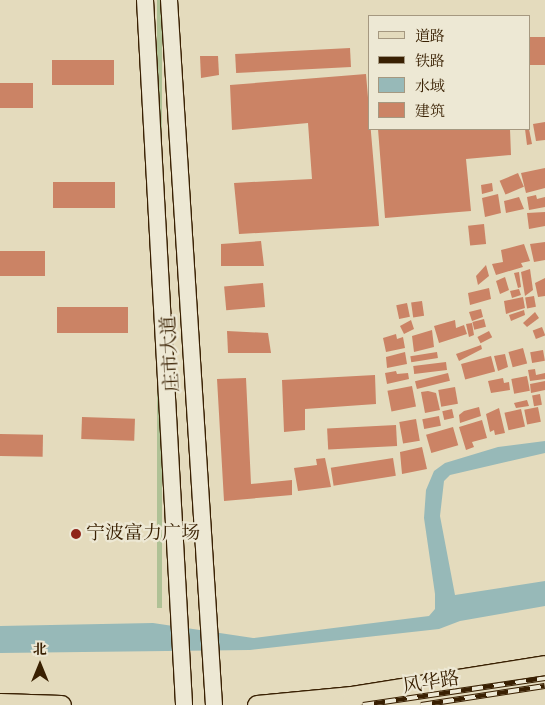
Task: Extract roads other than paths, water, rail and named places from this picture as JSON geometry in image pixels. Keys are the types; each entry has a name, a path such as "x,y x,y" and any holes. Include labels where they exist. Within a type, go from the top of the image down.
{"main road":[{"name":"庄市大道","path":"145,0 182,614 184,698"},
{"name":"庄市大道","path":"169,0 214,705"},
{"name":"风华路","path":"257,705 352,696 545,664"},
{"path":"0,703 61,705"}],"water":[{"path":"545,441 545,453 450,475 444,481 440,516 455,595 545,581 545,606 460,621 439,629 250,650 0,653 0,626 153,623 253,638 429,616 435,609 435,594 424,518 426,490 434,471 445,463 498,447"}],"railway":[{"path":"363,705 545,678"},
{"path":"421,705 545,686"}],"place":[{"name":"宁波富力广场","path":"76,534"}]}
